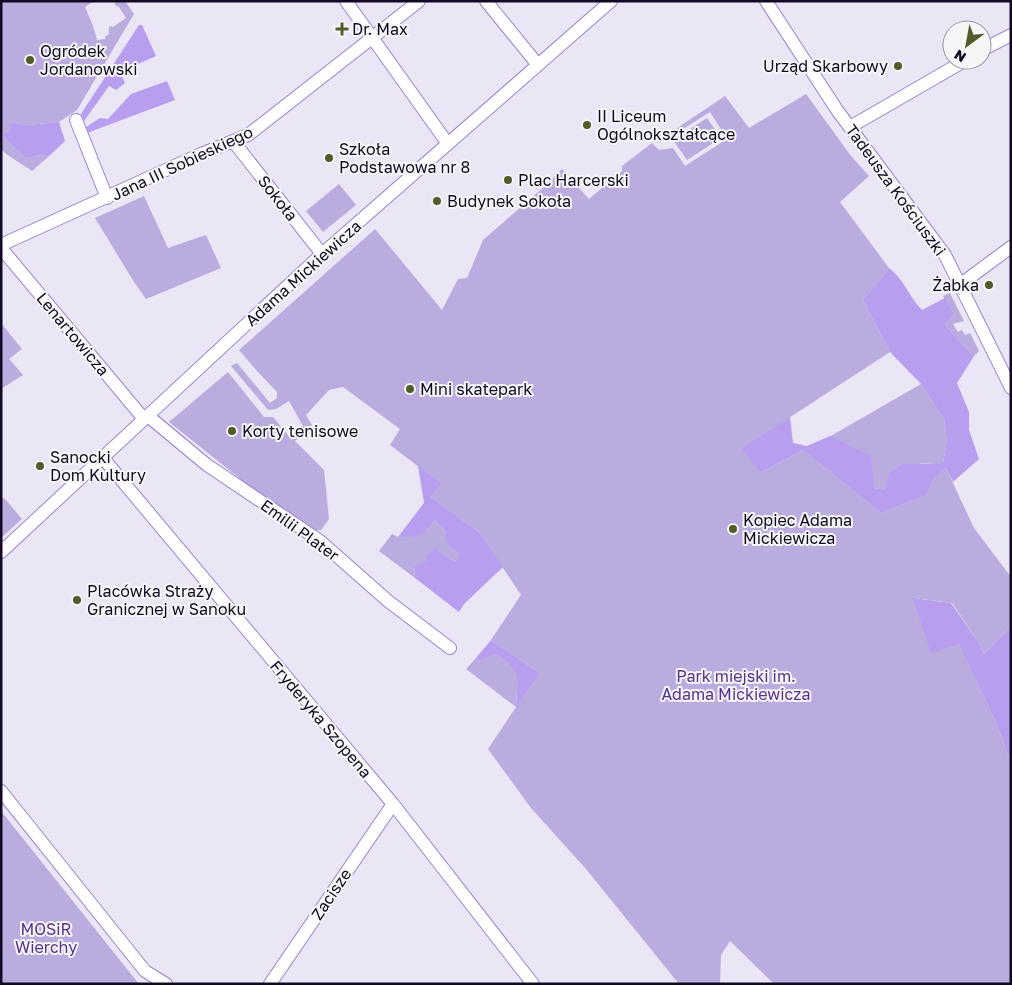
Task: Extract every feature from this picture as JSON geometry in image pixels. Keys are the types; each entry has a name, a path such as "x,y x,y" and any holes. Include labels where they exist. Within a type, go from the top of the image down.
{"street":[{"path":"346,1 448,144"},
{"name":"Jana III Sobieskiego","path":"1,247 201,154 248,135 419,1"},
{"path":"486,1 538,65"},
{"name":"Adama Mickiewicza","path":"1,552 322,254 611,1"},
{"name":"Tadeusza Kościuszki","path":"766,1 837,110 948,260 1011,388"},
{"path":"992,45 1011,35"},
{"path":"850,127 949,70"},
{"path":"76,120 107,198"},
{"name":"Sokoła","path":"233,141 322,254"},
{"name":"Lenartowicza","path":"1,247 146,417"},
{"path":"961,284 1008,249"},
{"name":"Emilii Plater","path":"146,417 207,465 320,541 388,601 450,648"},
{"name":"Fryderyka Szopena","path":"103,458 393,804 533,984"},
{"path":"1,791 145,971 166,984"},
{"name":"Zacisze","path":"270,984 393,804"}],"green space":[{"path":"1,1 94,1 85,7 97,40 105,39 109,34 110,26 113,27 126,18 119,7 115,5 115,1 125,1 134,14 77,110 59,122 27,125 10,122 10,130 2,134 27,159 42,154 48,157 32,171 1,149"},
{"name":"Park miejski im. Adama Mickiewicza","path":"806,94 851,156 869,176 840,202 889,268 863,300 890,352 743,448 760,473 803,450 881,513 927,495 933,480 946,468 974,528 1011,577 1011,628 984,654 979,643 952,603 914,598 959,643 993,716 1011,762 1011,984 774,984 730,941 721,955 720,984 679,984 586,869 531,808 488,749 516,707 466,669 476,658 480,661 495,654 511,665 517,674 516,706 540,673 491,640 521,595 479,532 431,497 440,483 390,445 400,429 343,387 329,390 306,415 312,425 295,441 324,470 329,519 321,530 312,531 252,490 169,422 228,372 264,417 273,417 292,440 293,435 303,426 289,401 276,409 268,410 231,366 237,363 270,403 277,398 277,392 239,350 375,229 442,310 458,279 467,278 483,240 562,169 589,199 622,171 622,166 652,143 659,150 673,148 685,166 727,139 710,112 669,138 661,139 725,96 749,128"},
{"path":"707,118 721,138 687,160 673,140"},
{"path":"339,184 356,205 323,232 306,211"},
{"path":"144,196 168,248 206,235 221,268 146,299 95,218"},
{"path":"950,293 964,321 953,324 958,332 962,330 965,335 970,333 979,351 974,356 945,325 954,314 943,296"},
{"path":"1,323 22,349 9,359 23,375 1,389"},
{"path":"921,384 944,419 947,440 943,463 921,463 886,490 874,488 829,437"},
{"path":"1,497 5,499 22,519 1,538"},
{"path":"435,521 446,532 446,543 461,554 456,561 448,558 414,566 415,578 379,551 392,534 398,537 427,530"},
{"name":"MOSiR Wierchy","path":"1,811 139,984 1,984"}],"shaded area":[{"path":"139,25 142,25 156,56 120,72 125,83 116,90 109,86 84,121 81,114"},
{"path":"167,81 175,100 87,133 86,127 100,118 108,119 131,94"},
{"path":"10,122 27,125 59,122 65,141 48,157 42,154 27,159 2,134 10,130"},
{"path":"889,268 899,277 913,300 922,310 945,298 954,314 945,325 974,356 957,383 969,412 969,430 979,459 953,482 946,468 933,480 927,495 881,513 803,450 760,473 742,448 790,417 793,443 807,446 830,436 871,456 874,488 886,490 889,473 903,464 943,463 947,440 944,419 921,384 890,352 863,300"},
{"path":"418,466 441,483 431,497 479,532 503,567 464,604 459,612 415,578 414,566 428,561 426,556 435,548 448,558 456,561 460,554 446,543 446,532 435,521 415,537 398,537 424,503"},
{"path":"913,598 951,603 979,643 984,654 1010,627 1011,762 993,716 959,644 931,653"},
{"path":"491,640 540,673 516,707 517,681 514,670 510,665 495,654 480,661 476,658"}],"place":[{"name":"Dr. Max","path":"342,29"},
{"name":"Ogródek Jordanowski","path":"30,60"},
{"name":"Urząd Skarbowy","path":"898,66"},
{"name":"II Liceum Ogólnokształcące","path":"587,125"},
{"name":"Szkoła Podstawowa nr 8","path":"329,158"},
{"name":"Plac Harcerski","path":"508,180"},
{"name":"Budynek Sokoła","path":"437,201"},
{"name":"Żabka","path":"989,285"},
{"name":"Mini skatepark","path":"410,389"},
{"name":"Korty tenisowe","path":"232,431"},
{"name":"Sanocki Dom Kultury","path":"40,466"},
{"name":"Kopiec Adama Mickiewicza","path":"733,529"},
{"name":"Placówka Straży Granicznej w Sanoku","path":"77,600"}]}
